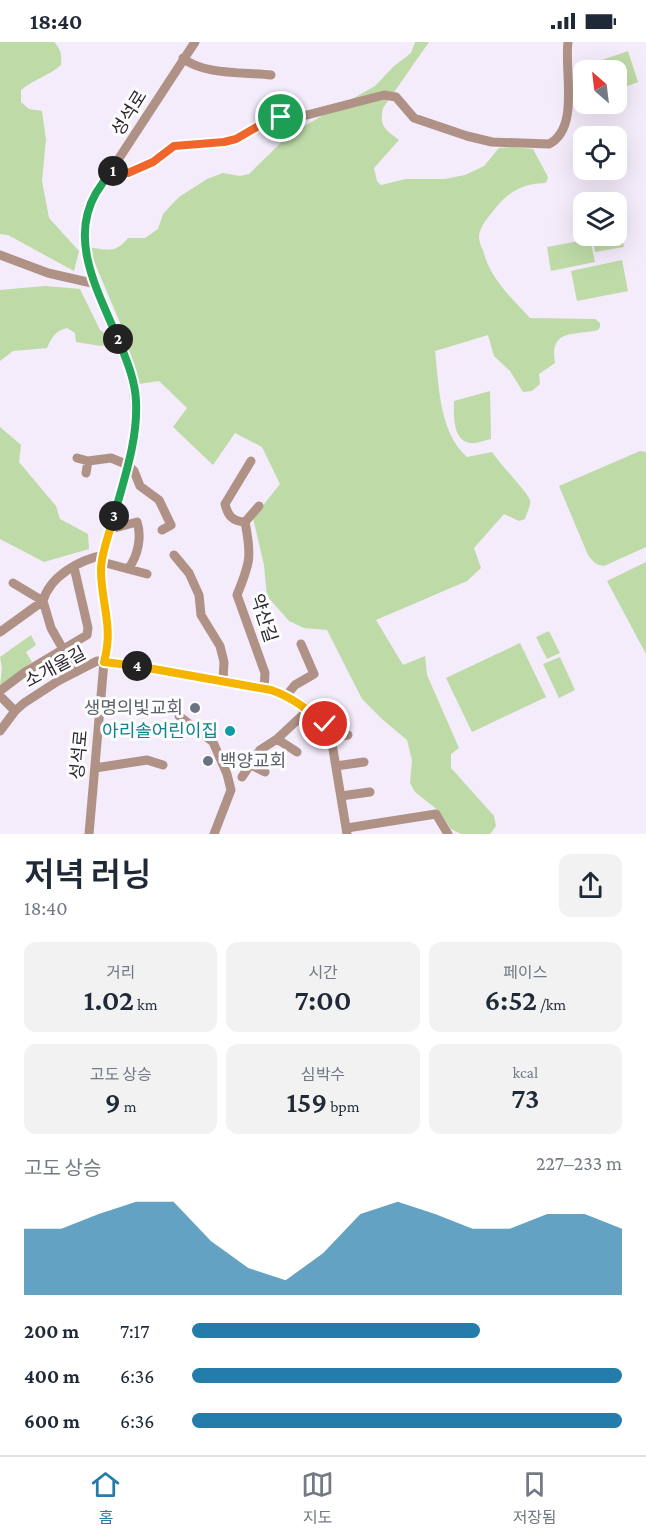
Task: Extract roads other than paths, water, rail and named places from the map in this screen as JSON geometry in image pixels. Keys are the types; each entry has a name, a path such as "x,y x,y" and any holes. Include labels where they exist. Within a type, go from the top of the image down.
{"street":[{"name":"성석로","path":"89,834 104,662 108,649 109,632 102,578 103,559 128,465 134,433 136,402 127,360 86,254 84,230 88,208 195,42"},
{"path":"111,171 128,173 153,162 174,146 224,142 236,139 267,121 281,117 306,115 349,102 384,95 396,97 414,118 467,136 492,142 549,144 556,141 562,131 569,108 566,57 568,42"},
{"path":"183,58 191,66 271,75"},
{"path":"0,255 48,273 96,284"},
{"path":"77,458 88,461 111,458 128,465 134,471 140,486 159,500 171,525 162,530"},
{"path":"86,473 88,461"},
{"path":"251,461 225,504 228,515 235,521 245,522 259,506"},
{"path":"111,529 137,522 141,533 134,562 128,569"},
{"name":"약산길","path":"245,522 251,549 237,595 265,673 264,689"},
{"path":"174,555 189,573 199,594 201,615 220,646 224,662 223,681"},
{"path":"0,632 43,601 50,584 74,567 103,559 147,574"},
{"path":"0,691 62,649 87,636 88,628 74,567"},
{"path":"13,583 43,601 45,613 76,672"},
{"name":"약산길","path":"286,696 295,685 314,674 301,644"},
{"name":"소개울길","path":"0,731 24,702 95,662 104,662"},
{"path":"104,662 223,681 286,696 325,724 331,738 347,831 436,814 448,834"},
{"path":"0,696 15,711"},
{"path":"242,777 260,750 278,739 308,710"},
{"path":"179,717 213,742 227,774 231,790 214,834"},
{"path":"331,738 348,735"},
{"path":"278,739 297,752"},
{"path":"95,768 147,760 163,765"},
{"path":"336,766 364,762"},
{"path":"249,764 265,772"},
{"path":"342,796 370,792"}],"place":[{"name":"생명의빛교회","path":"195,708"},
{"name":"아리솔어린이집","path":"230,731"},
{"name":"백양교회","path":"208,761"}]}
